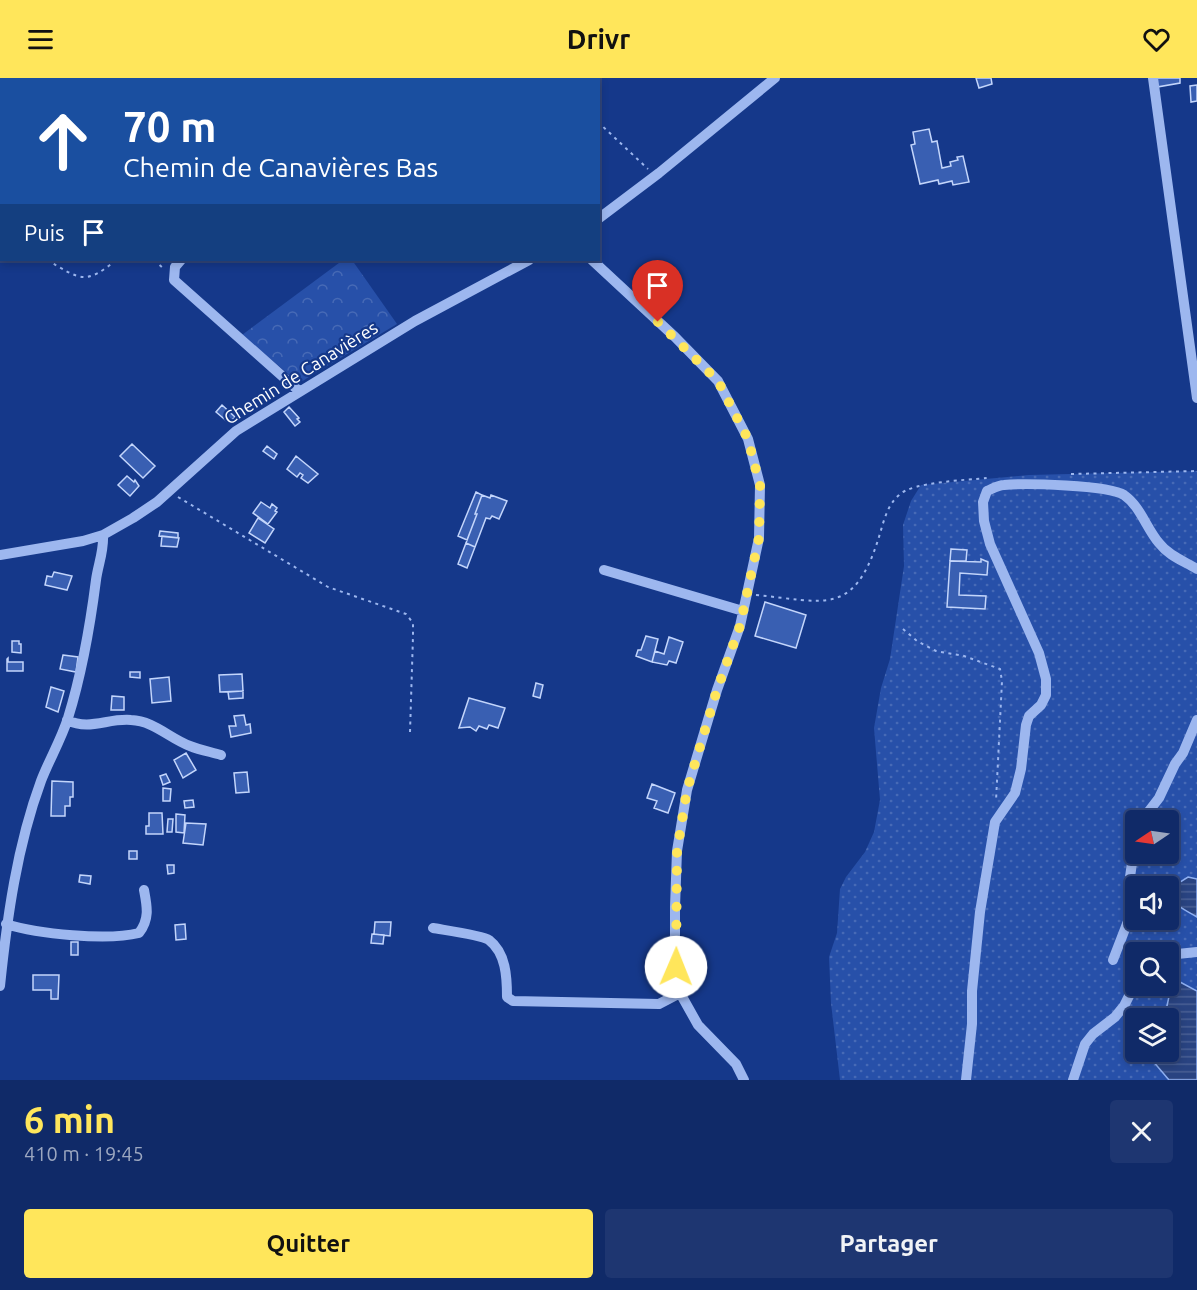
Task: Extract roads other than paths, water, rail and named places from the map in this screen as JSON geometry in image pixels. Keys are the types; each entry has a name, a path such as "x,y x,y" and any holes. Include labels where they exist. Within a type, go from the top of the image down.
{"street":[{"path":"600,217 659,173 775,78"},
{"path":"1154,78 1197,398"},
{"path":"180,261 175,267 174,280 299,391"},
{"name":"Chemin de Canavières","path":"0,555 83,541 103,535 133,518 168,492 236,431 415,321 527,261"},
{"path":"593,261 675,337 718,381 748,439 760,486 759,538 740,626 717,690 687,790 677,851 675,984 698,1026 736,1064 744,1080"},
{"path":"966,1080 980,912 995,822 1015,793 1029,716 1041,705 1046,695 1046,679 1039,653 990,544 984,521 983,502 987,491 1002,485 1052,485 1106,489 1122,493 1137,507 1157,542 1169,554 1197,569"},
{"path":"0,986 6,924 27,828 41,782 67,720 83,664 103,535"},
{"path":"604,570 743,611"},
{"path":"67,720 84,726 119,719 151,724 190,746 221,755"},
{"path":"1150,810 1160,798 1197,720"},
{"path":"1183,753 1197,748"},
{"path":"1113,960 1130,916 1132,864"},
{"path":"6,924 38,932 81,935 140,933 147,922 148,912 144,890"},
{"path":"433,928 487,939 499,952 507,974 507,997 513,1001 659,1004 680,993"},
{"path":"1179,954 1197,952"},
{"path":"1073,1080 1085,1044 1093,1034 1115,1017 1129,996"}]}
